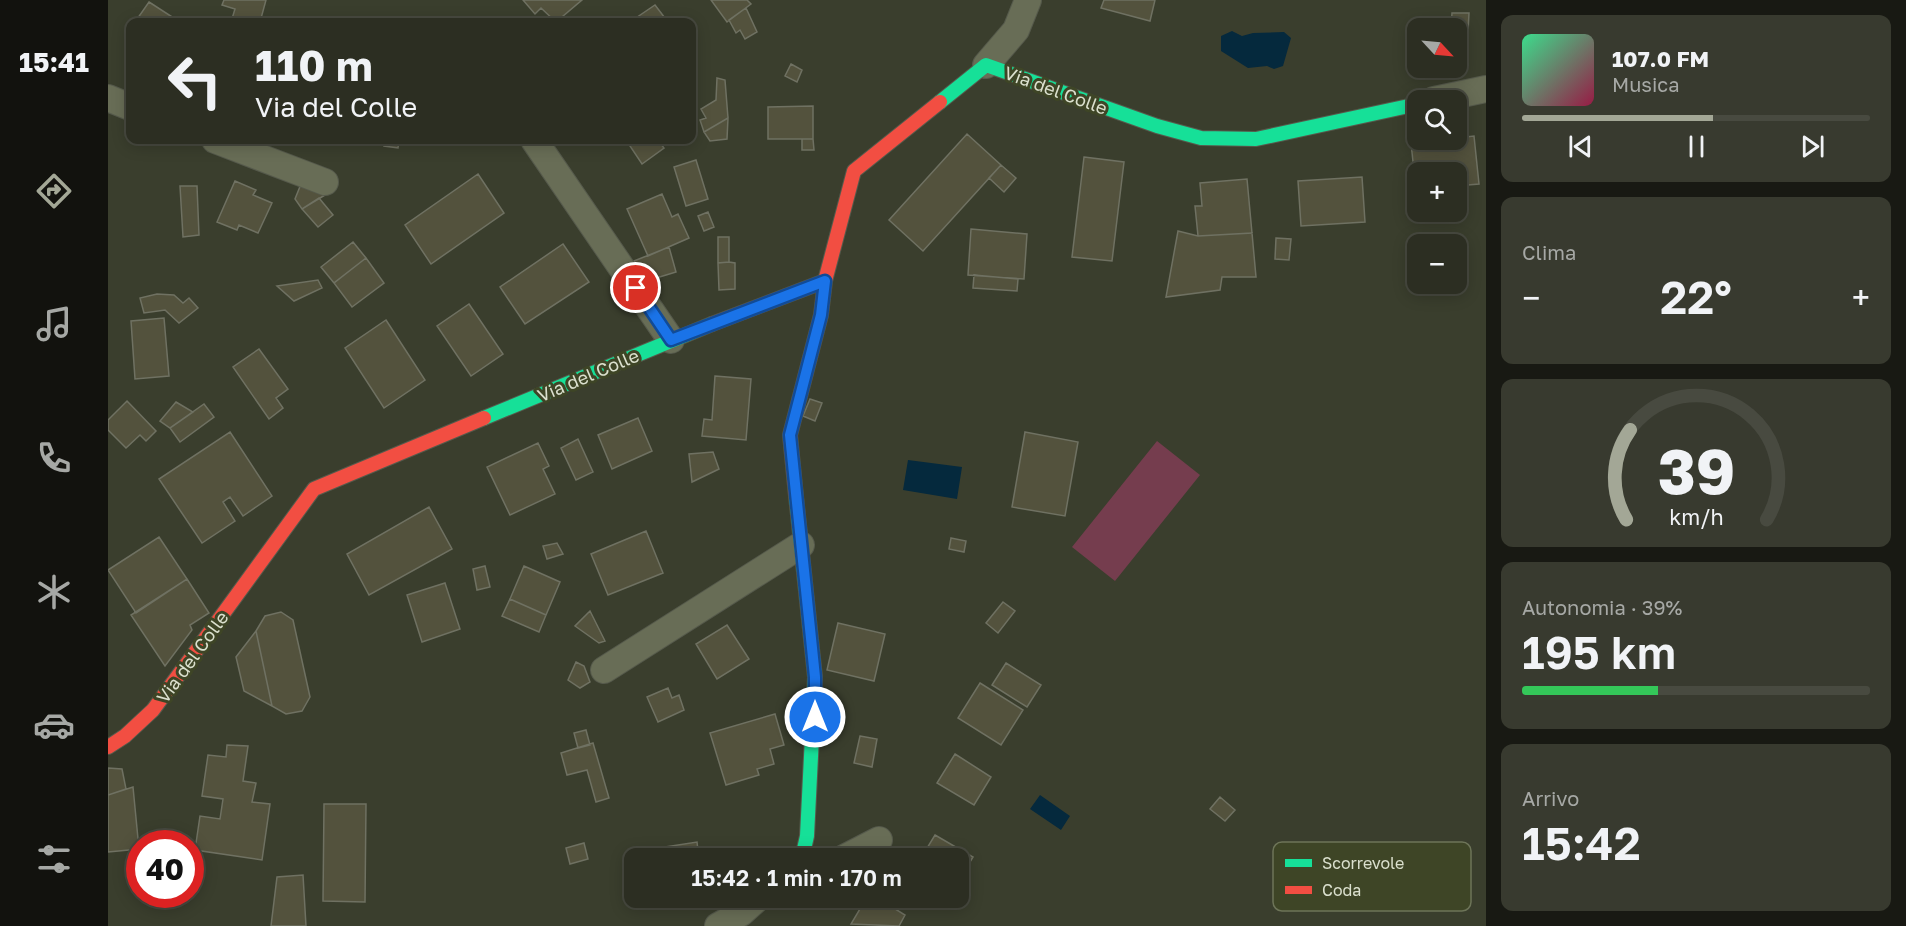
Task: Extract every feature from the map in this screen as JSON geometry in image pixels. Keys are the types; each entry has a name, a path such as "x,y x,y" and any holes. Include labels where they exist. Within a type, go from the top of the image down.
{"street":[{"path":"986,65 1016,30 1028,0"},
{"name":"Via del Colle","path":"110,747 153,710 315,489 671,340 825,281 854,171 986,65 1157,126 1201,138 1256,139 1407,106"},
{"path":"1467,93 1486,89"},
{"path":"108,98 126,105"},
{"path":"225,144 325,182"},
{"path":"537,144 671,340"},
{"path":"804,848 807,836 815,677 790,435 821,315 825,281"},
{"path":"604,670 801,545"},
{"path":"863,848 879,840"},
{"path":"718,926 747,908"}],"shaded area":[{"path":"1157,441 1200,475 1115,581 1072,547"}],"water":[{"path":"1232,31 1242,36 1253,33 1284,32 1291,38 1283,66 1274,69 1267,66 1248,68 1221,51 1221,36"},
{"path":"908,460 962,467 957,499 903,490"},
{"path":"1040,795 1070,816 1061,830 1030,809"}],"building":[{"path":"224,0 266,0 261,18 232,18 235,9 222,5"},
{"path":"523,0 582,0 561,18 552,18 541,8 535,14"},
{"path":"711,0 747,0 751,4 727,22"},
{"path":"1104,0 1155,0 1150,21 1101,8"},
{"path":"149,2 174,18 138,18"},
{"path":"655,5 665,18 636,18"},
{"path":"746,8 757,32 745,39 740,30 736,33 729,20"},
{"path":"1452,13 1469,13 1467,51 1467,18 1452,18"},
{"path":"791,64 802,70 797,82 785,76"},
{"path":"717,78 725,80 728,118 704,132 700,120 706,118 701,109 716,100"},
{"path":"813,106 813,139 768,139 768,107"},
{"path":"728,118 727,139 710,141 704,132"},
{"path":"967,134 1001,165 923,251 889,220"},
{"path":"1474,136 1479,184 1467,185 1467,162 1413,162 1412,150 1467,150 1467,137"},
{"path":"802,139 813,139 814,150 802,150"},
{"path":"384,144 398,144 398,148 384,146"},
{"path":"629,144 661,144 664,148 642,164"},
{"path":"1084,157 1124,162 1112,261 1072,257"},
{"path":"696,160 708,199 686,206 674,167"},
{"path":"1001,165 1016,178 1004,192 989,178"},
{"path":"478,174 504,213 431,264 405,225"},
{"path":"1362,177 1365,222 1301,226 1298,181"},
{"path":"1247,179 1252,233 1198,236 1195,206 1202,206 1200,183"},
{"path":"235,181 256,190 253,195 272,203 258,233 239,225 237,230 217,222"},
{"path":"301,184 325,195 302,209 295,199"},
{"path":"180,186 197,186 199,235 183,237"},
{"path":"662,194 672,217 678,214 689,238 648,256 627,209"},
{"path":"319,198 333,215 318,227 302,209"},
{"path":"708,212 714,227 704,231 698,216"},
{"path":"971,229 1027,234 1024,279 968,275"},
{"path":"1178,231 1198,236 1252,233 1256,277 1222,277 1220,290 1166,297"},
{"path":"718,237 729,237 729,262 718,263"},
{"path":"1276,238 1291,239 1289,260 1275,259"},
{"path":"353,242 366,258 334,283 321,267"},
{"path":"563,244 589,282 525,324 500,287"},
{"path":"669,247 676,272 643,282 634,261"},
{"path":"366,258 384,283 352,307 334,283"},
{"path":"718,263 735,263 735,289 719,290"},
{"path":"974,275 1018,279 1017,291 973,288"},
{"path":"318,280 322,288 294,301 277,286"},
{"path":"157,294 174,295 183,303 189,298 198,308 179,323 165,310 144,313 140,298"},
{"path":"469,304 503,354 471,376 437,326"},
{"path":"164,318 169,376 135,379 131,321"},
{"path":"386,320 425,380 384,408 345,348"},
{"path":"259,349 288,389 276,398 283,408 269,419 233,367"},
{"path":"715,376 751,379 746,440 702,436 704,419 712,420"},
{"path":"810,399 822,403 815,421 803,416"},
{"path":"127,401 156,431 146,441 140,435 126,448 108,430 108,420"},
{"path":"176,402 193,412 170,428 160,421"},
{"path":"204,404 214,417 180,442 170,428"},
{"path":"638,418 652,451 612,469 598,435"},
{"path":"230,432 272,496 243,516 230,497 223,502 235,521 202,543 159,479"},
{"path":"1025,432 1078,442 1065,516 1012,507"},
{"path":"578,439 593,472 576,480 561,448"},
{"path":"538,443 549,466 543,469 555,494 510,515 487,467"},
{"path":"713,452 719,469 692,482 689,454"},
{"path":"429,507 452,549 369,595 347,554"},
{"path":"646,531 663,573 608,595 591,554"},
{"path":"159,537 187,579 136,613 108,570"},
{"path":"951,538 966,541 964,552 949,549"},
{"path":"557,543 563,554 547,559 543,546"},
{"path":"485,566 490,587 477,590 473,569"},
{"path":"524,566 560,582 546,615 510,599"},
{"path":"187,579 209,613 190,625 192,630 165,666 131,615"},
{"path":"445,583 460,629 422,642 407,595"},
{"path":"510,599 546,615 539,632 502,616"},
{"path":"1003,602 1015,611 998,633 986,623"},
{"path":"590,611 605,641 599,643 575,626"},
{"path":"281,612 293,620 310,697 302,711 286,714 272,706 256,631 265,616"},
{"path":"838,623 885,634 874,681 827,670"},
{"path":"727,625 749,659 717,679 696,644"},
{"path":"256,631 272,706 244,691 236,657"},
{"path":"576,662 584,666 590,682 580,688 568,680"},
{"path":"1006,663 1041,685 1027,707 992,685"},
{"path":"980,683 1023,710 1001,745 958,718"},
{"path":"668,688 672,698 679,695 684,710 658,722 647,697"},
{"path":"775,714 784,745 770,749 774,764 757,769 759,775 726,785 710,733"},
{"path":"586,730 590,745 578,748 574,733"},
{"path":"860,736 877,739 872,767 854,763"},
{"path":"593,743 609,798 596,802 587,770 567,775 561,753"},
{"path":"227,745 248,746 243,781 256,783 252,802 270,804 262,860 204,851 204,830 198,830 200,816 220,819 223,799 202,796 208,755 226,757"},
{"path":"955,754 991,777 974,805 937,783"},
{"path":"108,768 122,769 126,789 108,795"},
{"path":"133,787 137,830 126,830 126,850 108,852 108,795"},
{"path":"1220,797 1235,810 1225,821 1210,809"},
{"path":"324,804 366,804 365,902 323,901"},
{"path":"935,835 957,848 927,848"},
{"path":"697,842 698,848 659,848"},
{"path":"584,843 588,859 570,864 566,848"},
{"path":"303,875 306,926 271,926 277,877"},
{"path":"860,908 894,908 905,915 899,926 851,924"}],"traffic: fast":[{"path":"940,102 986,65 1157,126 1201,138 1256,139 1407,106"},
{"path":"484,418 712,324"},
{"path":"796,496 815,677 807,836 804,848"}],"traffic: jam":[{"path":"712,324 825,281 854,171 940,102"},
{"path":"796,496 790,435 821,315 825,281"},
{"path":"108,747 125,736 153,710 314,489 484,418"}],"route":[{"path":"636,288 671,340 825,281 821,315 790,435 815,677 815,717"}]}
